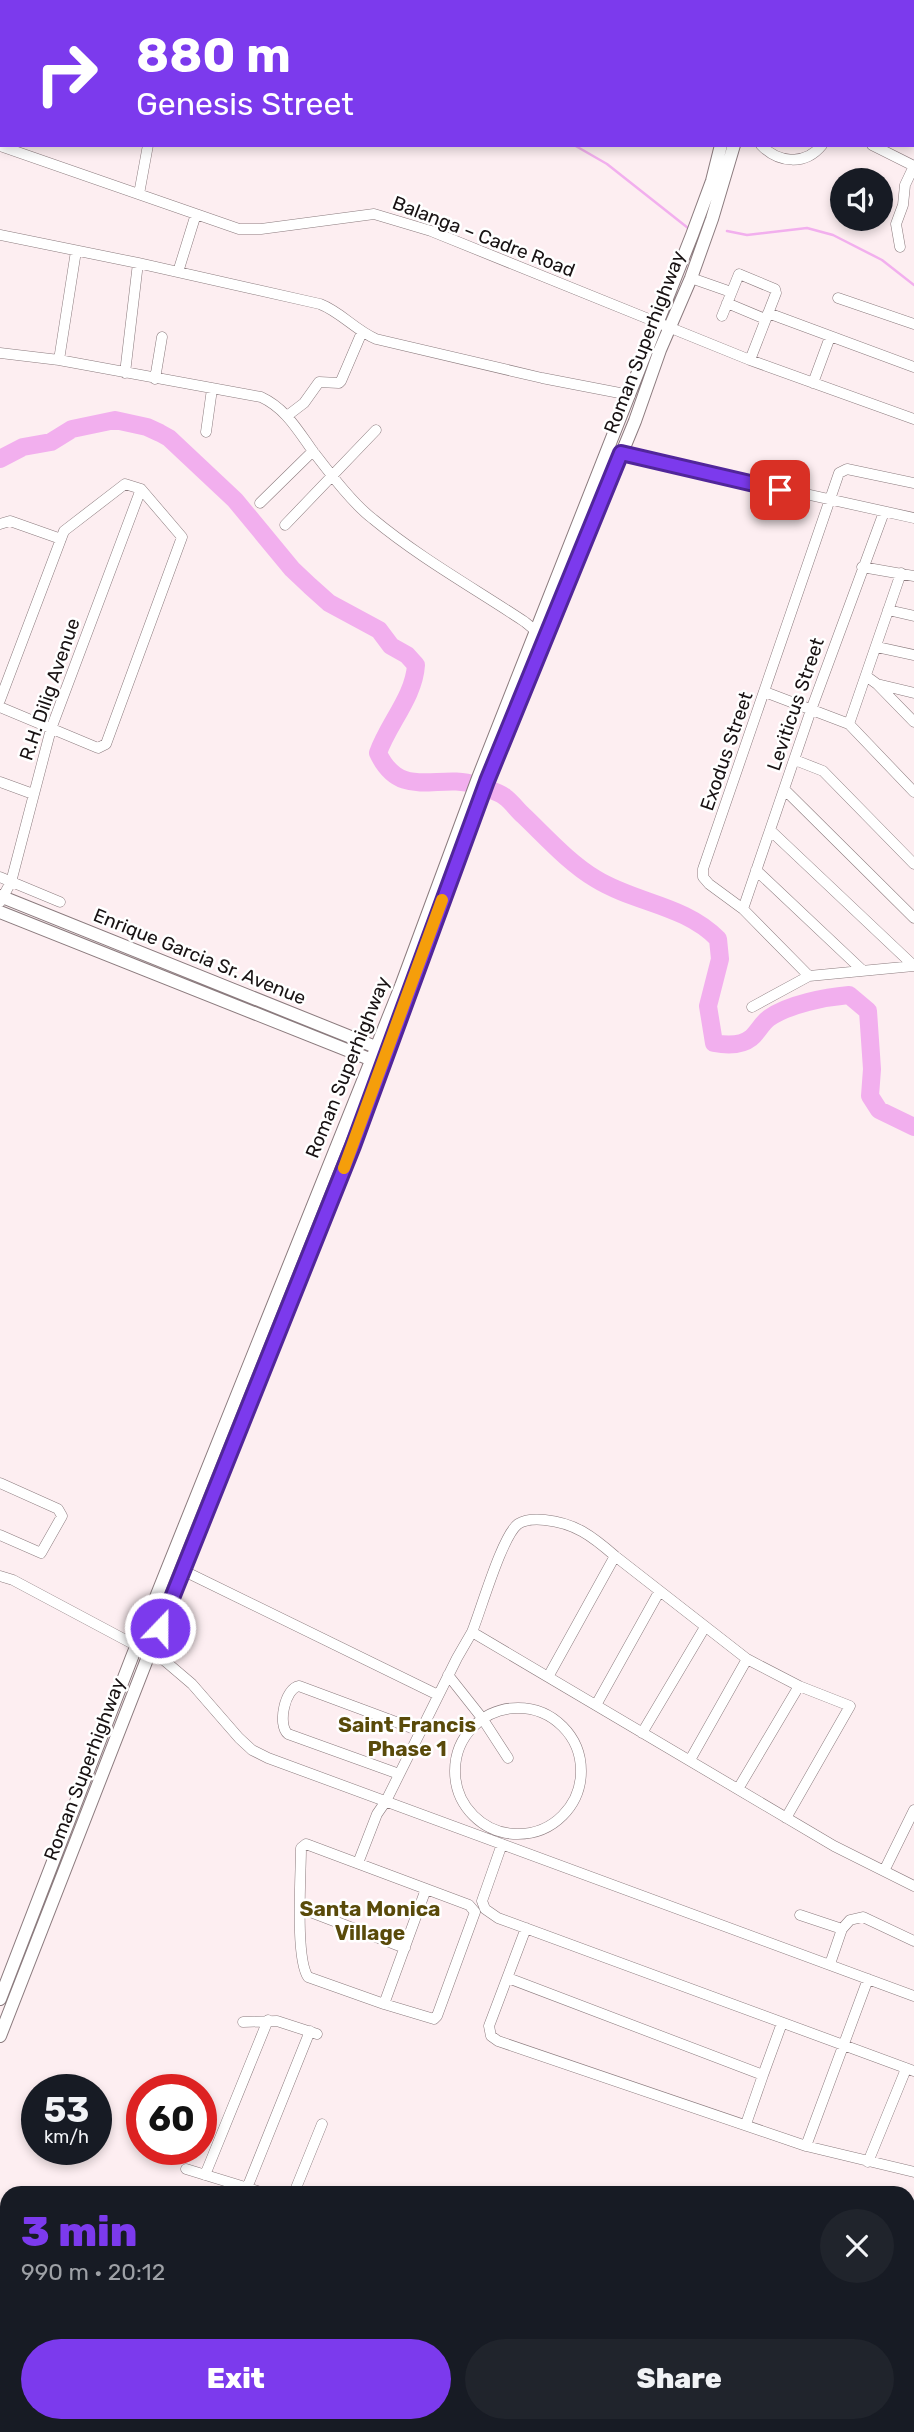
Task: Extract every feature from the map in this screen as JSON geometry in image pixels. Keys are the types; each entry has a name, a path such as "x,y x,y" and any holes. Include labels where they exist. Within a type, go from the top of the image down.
{"main road":[{"name":"Roman Superhighway","path":"482,779 621,453 720,147"},
{"name":"Roman Superhighway","path":"0,1999 137,1646 379,1055 537,632 630,395 663,325 691,278 733,147"},
{"name":"Enrique Garcia Sr. Avenue","path":"1,899 379,1055"},
{"name":"Enrique Garcia Sr. Avenue","path":"0,912 379,1055"},
{"name":"Roman Superhighway","path":"0,2036 149,1653 353,1146 379,1055"}],"street":[{"name":"Balanga – Cadre Road","path":"3,147 242,229 261,229 374,214 382,216 431,231 750,360 914,419"},
{"path":"139,194 148,147"},
{"path":"763,147 769,154 785,160 802,160 819,147"},
{"path":"876,147 914,166 905,185 896,224 900,247"},
{"path":"178,272 196,214"},
{"path":"0,235 320,304 337,312 362,332 376,339 630,395"},
{"path":"59,360 76,251"},
{"path":"125,373 138,263"},
{"path":"722,316 739,274 771,286 776,293 750,360"},
{"path":"691,278 766,316 914,366"},
{"path":"838,298 914,324"},
{"path":"287,416 303,403 318,382 341,381 362,332"},
{"path":"155,379 162,337"},
{"path":"813,383 830,337"},
{"path":"0,353 59,360 261,397 287,416 333,477 371,518 537,632"},
{"path":"206,432 212,388"},
{"path":"285,525 376,430"},
{"path":"260,503 313,451"},
{"path":"621,453 914,518"},
{"name":"Exodus Street","path":"809,976 743,909 709,884 703,877 703,869 828,500 842,470 914,482"},
{"path":"0,700 67,527 125,484 141,489 182,537 106,744 97,748 0,707"},
{"name":"R.H. Dilig Avenue","path":"1,899 11,881 51,729 141,489"},
{"name":"Leviticus Street","path":"743,909 811,710 884,512"},
{"path":"0,524 10,521 61,538"},
{"path":"862,568 914,576"},
{"path":"849,724 901,573"},
{"path":"888,610 914,616"},
{"path":"877,647 914,655"},
{"path":"866,676 914,722"},
{"path":"877,684 914,693"},
{"path":"765,692 849,724 914,792"},
{"path":"795,760 823,771 914,864"},
{"path":"0,782 33,794"},
{"path":"784,789 914,918"},
{"path":"770,830 914,966"},
{"path":"756,870 862,969"},
{"path":"0,877 60,902"},
{"path":"752,1007 809,976 914,966"},
{"path":"0,1483 58,1509 62,1516 41,1553 0,1535"},
{"path":"358,1863 377,1814 471,1632 504,1549 519,1524 530,1519 562,1522 588,1533 659,1592 747,1659 799,1686 850,1706 786,1818"},
{"path":"548,1677 615,1556"},
{"path":"182,1570 438,1695"},
{"path":"0,1576 13,1580 165,1661 192,1684 252,1750 268,1758 914,1996"},
{"path":"596,1705 659,1592"},
{"path":"642,1733 705,1627"},
{"path":"471,1632 834,1846 914,1886"},
{"path":"690,1760 747,1659"},
{"path":"448,1675 482,1718 508,1758"},
{"path":"399,1774 288,1734 281,1724 289,1692 294,1686 299,1686 421,1731"},
{"path":"738,1789 799,1686"},
{"path":"530,1708 554,1718 572,1737 582,1760 581,1785 572,1807 554,1825 533,1834 510,1835 486,1826 468,1811 457,1789 454,1765 462,1739 482,1718 503,1709 530,1708"},
{"path":"884,1871 914,1810"},
{"path":"502,1844 482,1901 491,1914 910,2070 867,2162"},
{"path":"303,1845 358,1863 469,1905 475,1912 434,2019 308,1977 302,1964 301,1848 303,1845"},
{"path":"384,2004 426,1889"},
{"path":"300,1908 405,1948"},
{"path":"800,1915 842,1929"},
{"path":"830,1964 842,1929 850,1920 863,1917 914,1941"},
{"path":"526,1928 489,2026 491,2036 498,2041 806,2146 914,2172"},
{"path":"508,1978 763,2075"},
{"path":"806,2146 868,1979"},
{"path":"205,2175 268,2020"},
{"path":"243,2022 278,2021 313,2033 248,2186"},
{"path":"746,2124 782,2023"},
{"path":"297,2186 322,2123"},
{"path":"186,2169 241,2186"}],"waterway":[{"path":"577,147 607,164 688,228"},
{"path":"727,231 747,235 807,228 833,235 882,260 914,285"},
{"path":"0,459 23,447 51,442 72,429 115,420 147,427 169,438 235,500 292,569 310,586 329,603 379,630 391,646 407,655 416,665 411,688 378,753 387,768 398,777 409,781 462,782 499,793 586,873 627,894 675,911 705,928 718,939 720,959 708,1006 714,1043 738,1044 751,1038 764,1022 777,1013 819,999 849,995 868,1011 872,1069 870,1096 879,1110 914,1127"}],"slow traffic":[{"path":"344,1168 442,900"}],"district":[{"name":"Saint Francis Phase 1","path":"407,1737"},
{"name":"Santa Monica Village","path":"370,1921"}],"route":[{"path":"160,1628 353,1146 487,781 621,453 780,490"}]}
